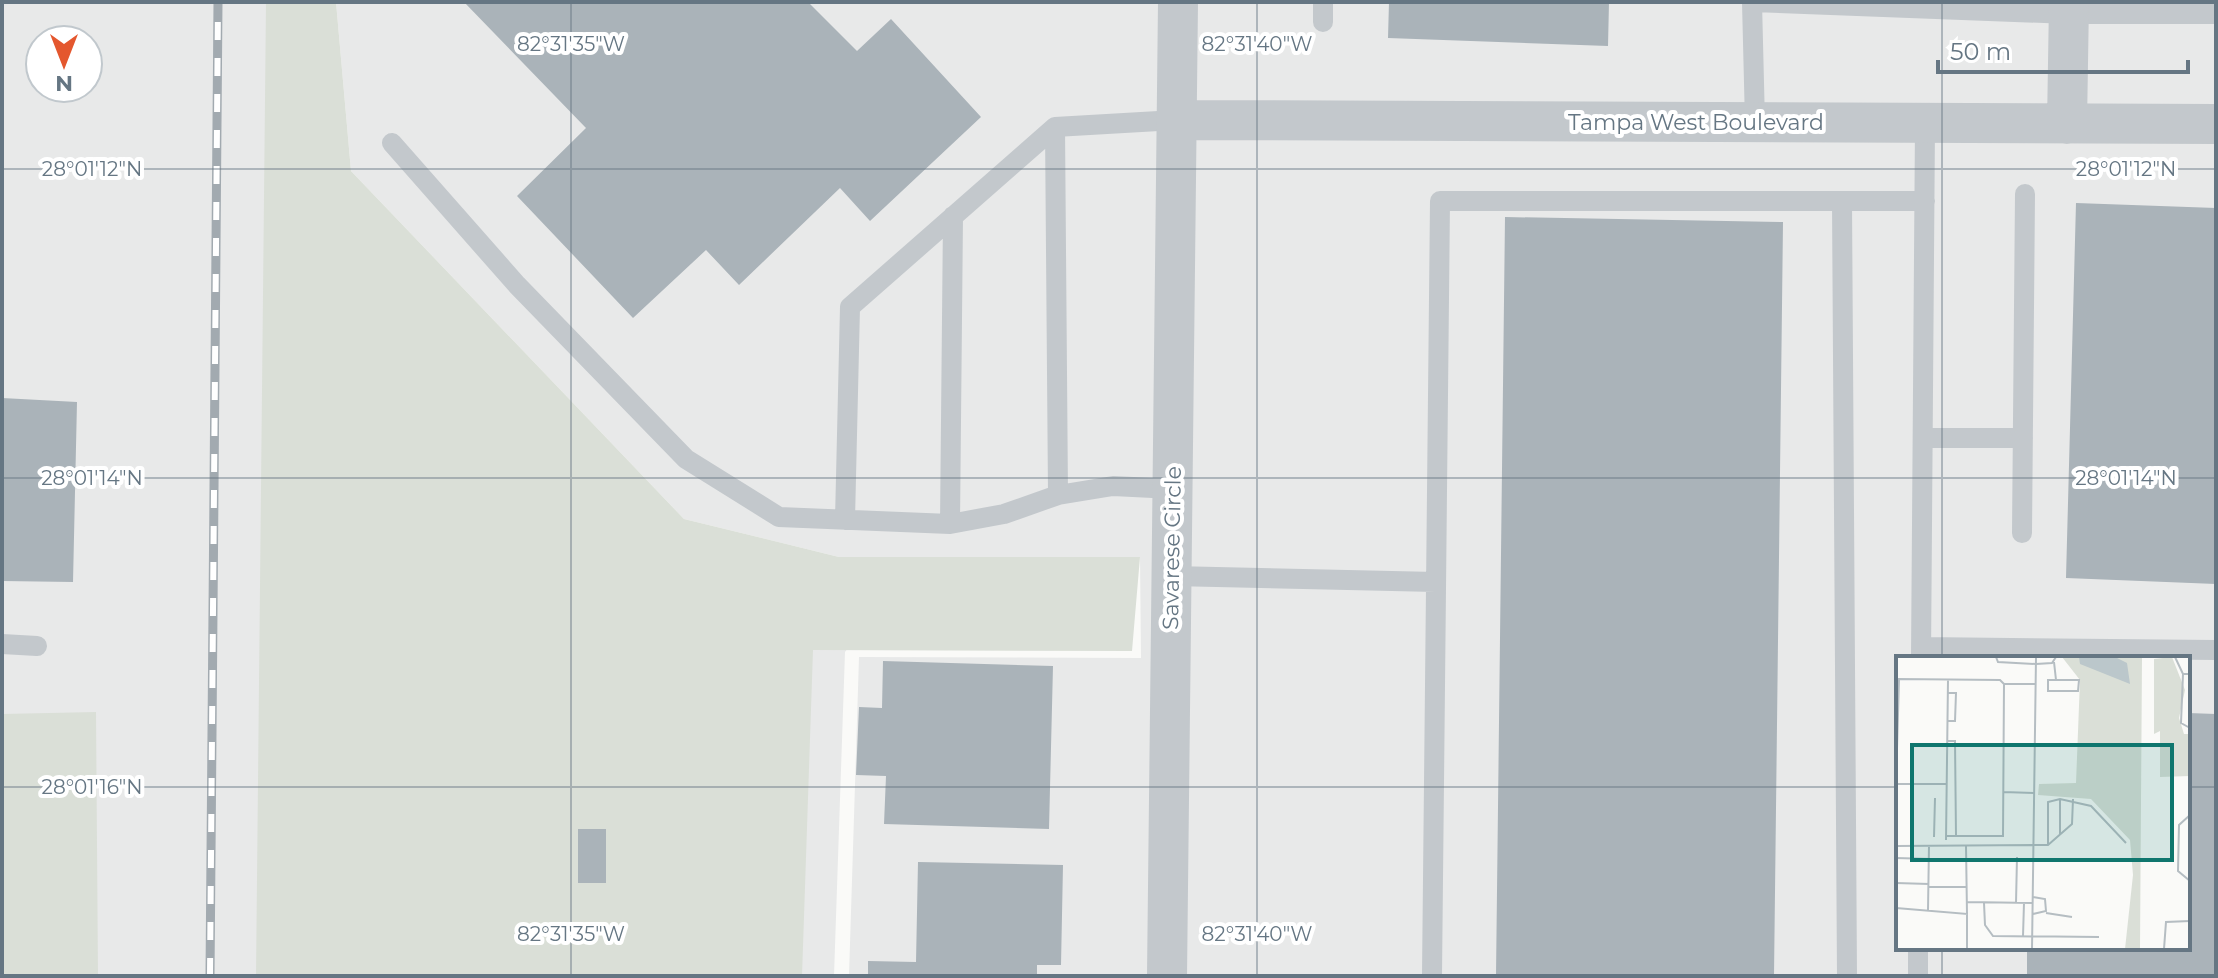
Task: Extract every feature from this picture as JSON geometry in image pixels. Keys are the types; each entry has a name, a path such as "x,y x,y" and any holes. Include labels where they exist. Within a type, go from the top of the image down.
{"street":[{"name":"Savarese Circle","path":"1167,976 1178,2"},
{"path":"2067,124 2069,8"},
{"name":"Tampa West Boulevard","path":"1176,120 2216,124"}],"lane":[{"path":"1755,123 1753,2 2216,14"},
{"path":"845,520 850,307 1055,127 1176,120"},
{"path":"1925,124 1921,652 2216,650"},
{"path":"1055,127 1058,495"},
{"path":"392,143 517,285 686,459 779,517 950,524 1004,514 1058,495 1113,486 1173,489"},
{"path":"2022,533 2025,194"},
{"path":"1432,976 1440,201 1925,201"},
{"path":"1842,201 1847,976"},
{"path":"950,524 953,216"},
{"path":"1923,438 2023,438"},
{"path":"1172,576 1436,582"},
{"path":"2,644 37,646"},
{"path":"1918,950 1918,976"}],"shaded area":[{"path":"2,2 323,2 338,178 677,534 851,644 845,652 834,976 2,976"},
{"path":"266,2 336,2 351,171 684,519 839,557 1140,557 1132,651 813,650 802,976 256,976"},
{"path":"336,2 2216,2 2216,976 849,976 859,657 1141,658 1140,557 839,557 684,519 351,171"},
{"path":"96,712 98,976 2,976 2,714"}],"building":[{"path":"464,2 808,2 857,51 891,19 981,117 870,221 840,188 739,285 706,250 633,318 517,196 586,128"},
{"path":"1389,2 1609,2 1608,46 1388,38"},
{"path":"2076,203 2216,208 2216,584 2066,578"},
{"path":"1505,217 1783,222 1774,976 1496,976"},
{"path":"2,398 77,402 73,582 2,581"},
{"path":"883,661 1053,666 1049,829 884,824 886,776 856,775 859,707 882,708"},
{"path":"2190,713 2216,714 2216,976 2027,976 2027,950 2190,950"},
{"path":"578,829 606,829 606,883 578,883"},
{"path":"918,862 1063,865 1061,965 1037,965 1037,976 868,976 868,961 916,962"}],"railway":[{"path":"210,976 218,2"}]}
